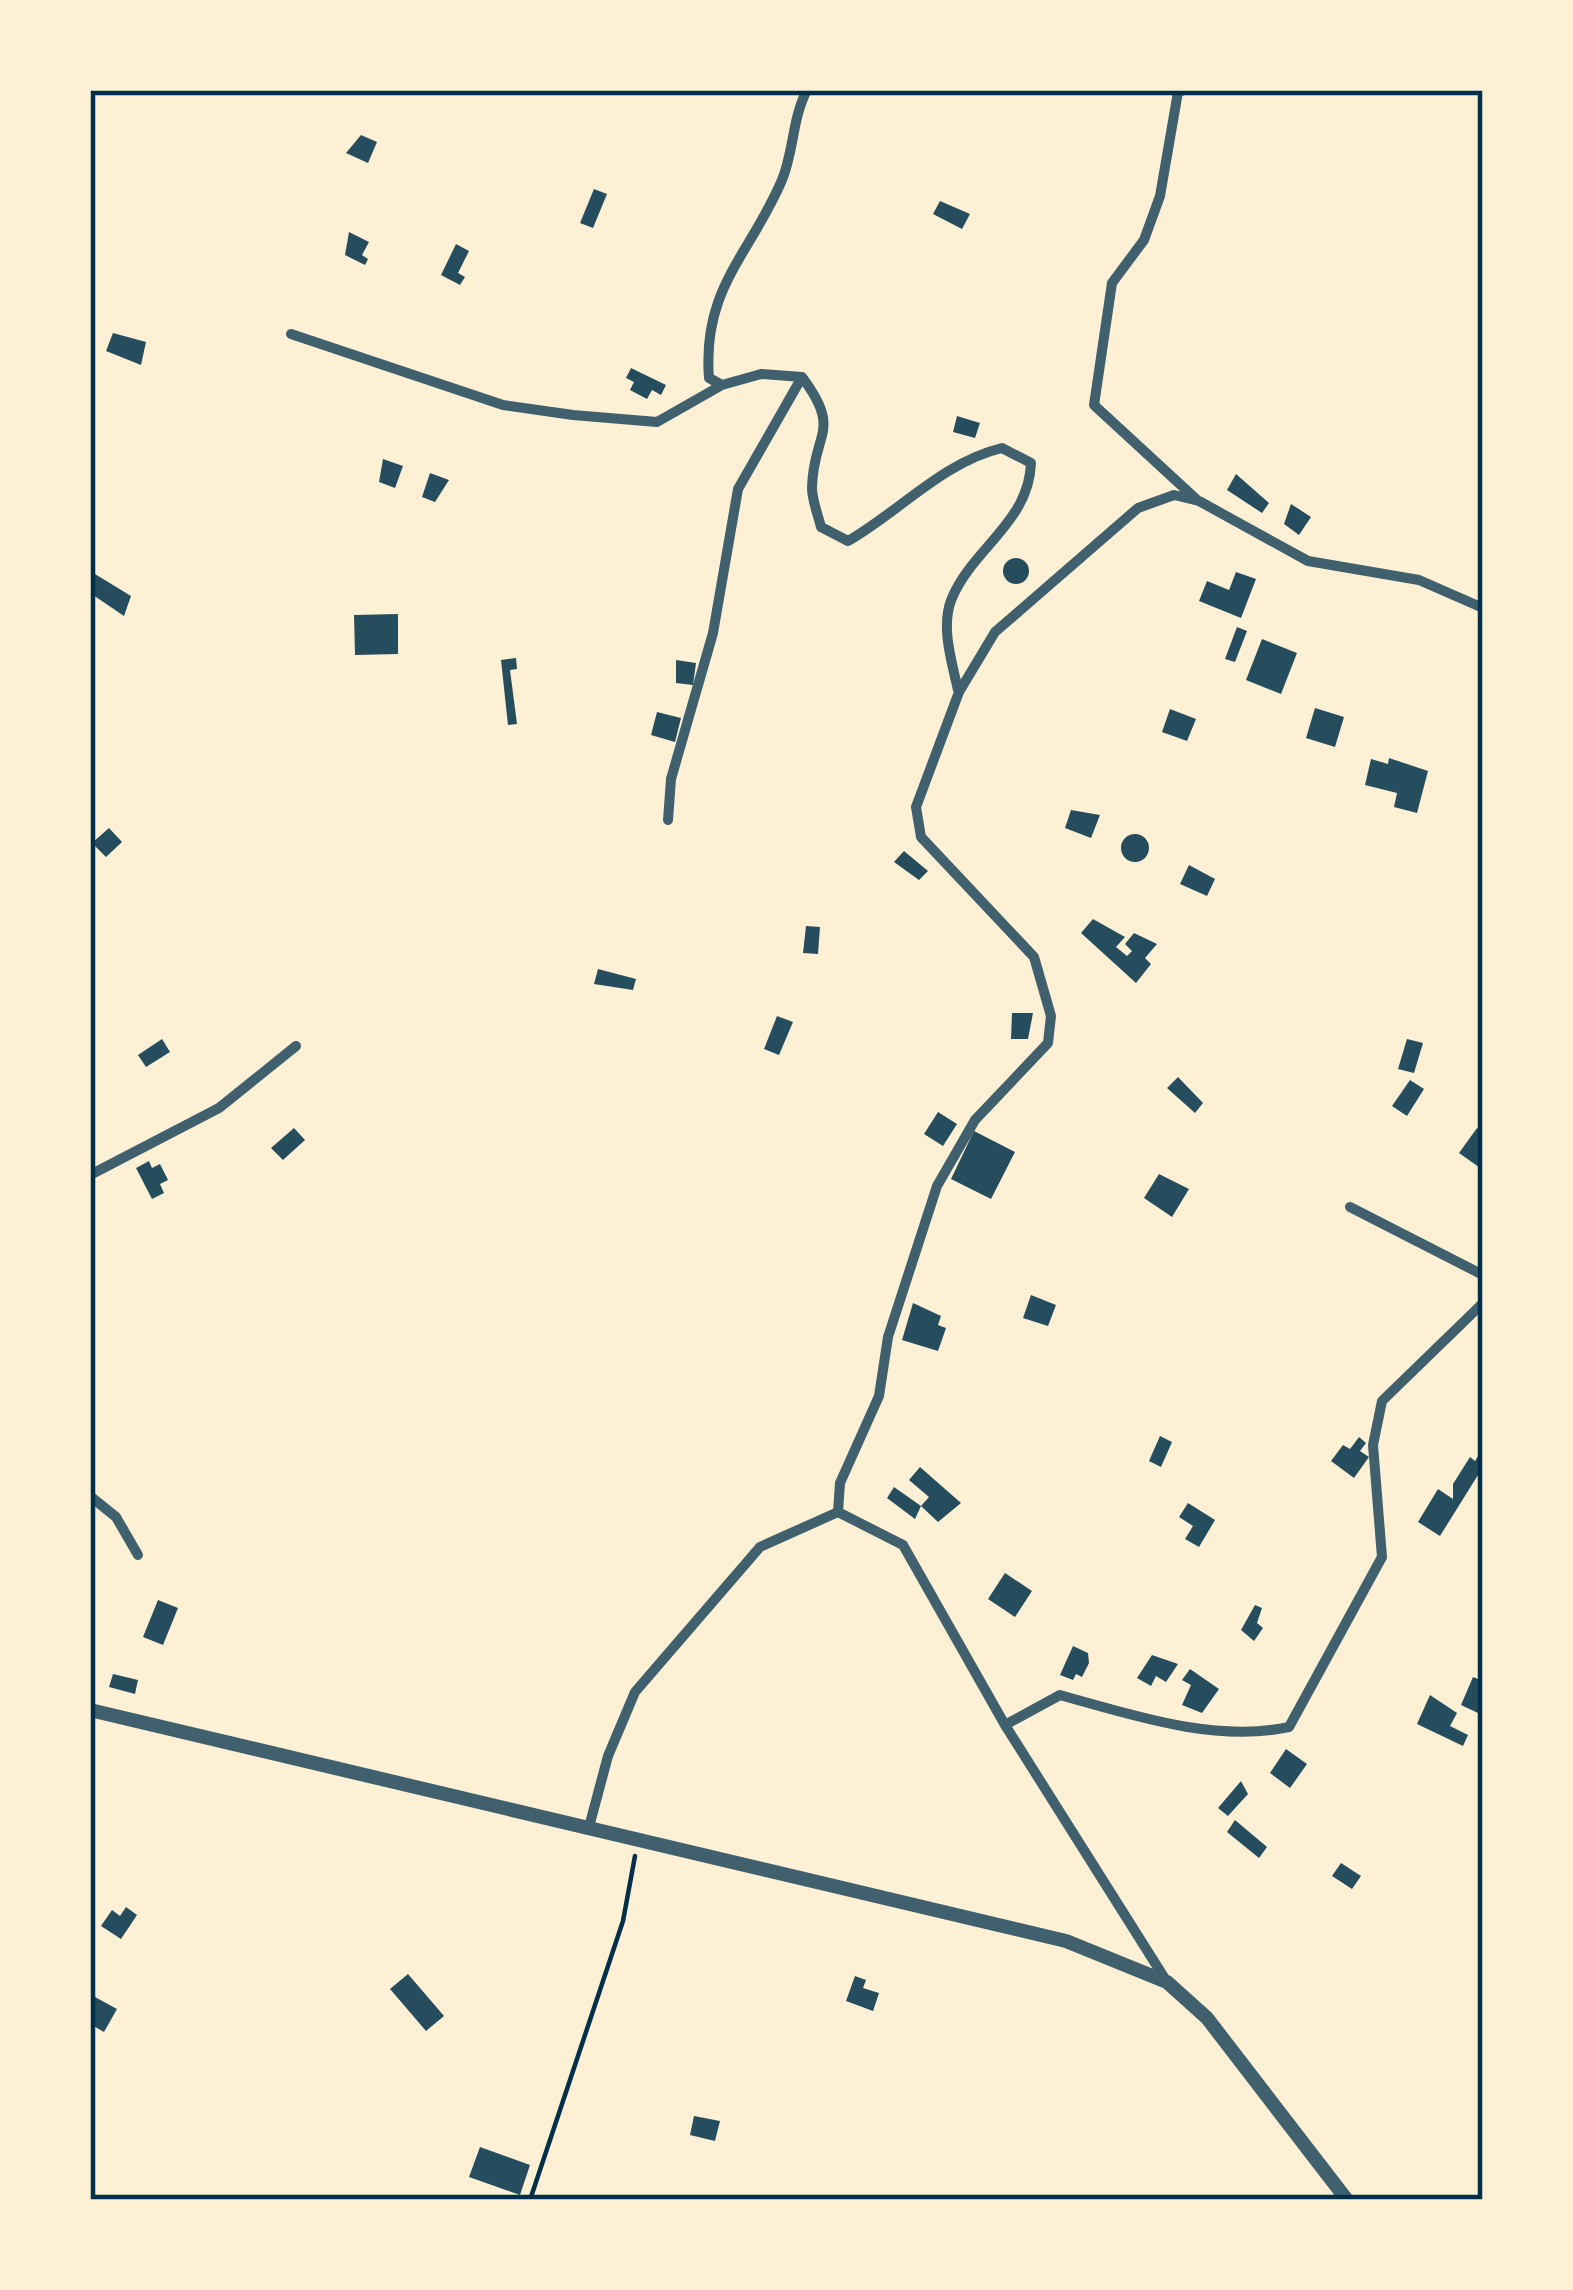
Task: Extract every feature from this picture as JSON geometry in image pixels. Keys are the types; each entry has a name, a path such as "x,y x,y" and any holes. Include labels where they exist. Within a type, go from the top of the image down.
{"street":[{"path":"722,385 709,377 706,338 715,299 783,178 796,110 807,90"},
{"path":"1184,90 1178,92 1144,240 1112,283 1094,405 1199,501 1309,561 1419,580 1483,608"},
{"path":"291,334 503,405 573,415 657,422 722,385 761,374 802,377 824,407 823,444 812,488 821,527 848,541 887,519 929,482 981,453 1002,448 1031,463 1030,482 1009,525 951,600 947,644 958,692"},
{"path":"668,820 671,779 712,633 738,490 802,377"},
{"path":"838,1512 841,1483 879,1396 888,1337 937,1186 975,1120 1048,1043 1051,1016 1034,958 921,838 916,807 958,692 995,632 1138,508 1174,495 1199,501"},
{"path":"90,1175 219,1108 296,1046"},
{"path":"1350,1207 1483,1275"},
{"path":"1004,1725 1060,1695 1180,1726 1266,1732 1289,1727 1382,1557 1372,1445 1382,1401 1483,1303"},
{"path":"90,1496 116,1517 139,1555"},
{"path":"838,1512 903,1545 1004,1725 1167,1982 1252,2072 1347,2200"},
{"path":"590,1827 608,1756 635,1692 760,1547 838,1512"},
{"path":"90,1710 1066,1941 1167,1982"}],"path":[{"path":"530,2200 622,1921 638,1838"}],"building":[{"path":"361,135 377,142 368,163 346,153"},
{"path":"594,189 607,194 593,228 580,223"},
{"path":"940,201 970,214 962,229 933,214"},
{"path":"349,232 369,242 362,255 368,259 365,265 345,255"},
{"path":"456,244 469,251 458,273 465,277 460,285 441,275"},
{"path":"113,333 146,342 141,365 106,351"},
{"path":"631,368 666,385 661,395 652,390 647,399 630,390 634,382 626,378"},
{"path":"957,416 980,423 975,438 953,432"},
{"path":"383,459 403,466 395,488 379,482"},
{"path":"430,473 449,480 435,502 422,497"},
{"path":"1236,474 1269,503 1262,513 1227,490"},
{"path":"1291,504 1311,517 1299,535 1284,524"},
{"path":"1016,558 1029,571 1016,584 1003,571"},
{"path":"90,571 131,596 124,616 90,593"},
{"path":"1236,572 1256,579 1241,618 1199,601 1207,581 1229,590"},
{"path":"398,614 398,654 355,655 354,615"},
{"path":"1237,627 1247,631 1235,662 1225,659"},
{"path":"1262,639 1297,653 1281,694 1246,680"},
{"path":"516,658 517,669 510,670 517,724 508,725 501,660"},
{"path":"676,660 696,663 693,685 676,683"},
{"path":"1315,708 1344,717 1335,747 1306,738"},
{"path":"1170,709 1196,719 1187,741 1162,732"},
{"path":"657,712 681,718 675,742 651,735"},
{"path":"1389,758 1428,771 1417,813 1394,807 1397,793 1365,785 1371,759 1388,764"},
{"path":"1071,810 1100,815 1091,838 1065,828"},
{"path":"109,828 122,842 106,857 92,843"},
{"path":"1135,834 1145,838 1149,848 1145,858 1135,862 1125,858 1121,848 1125,838"},
{"path":"904,851 928,871 919,880 894,862"},
{"path":"1189,865 1215,879 1207,896 1180,884"},
{"path":"1093,919 1125,937 1116,947 1127,956 1132,951 1125,944 1134,933 1157,944 1145,958 1151,964 1136,983 1081,933"},
{"path":"806,926 820,927 818,954 803,953"},
{"path":"598,969 636,979 633,990 594,984"},
{"path":"1012,1013 1033,1013 1028,1039 1011,1039"},
{"path":"777,1016 793,1022 779,1055 764,1049"},
{"path":"162,1039 170,1052 146,1067 138,1055"},
{"path":"1407,1039 1423,1043 1414,1073 1398,1069"},
{"path":"1178,1077 1203,1103 1195,1113 1167,1088"},
{"path":"1410,1080 1424,1089 1407,1116 1392,1106"},
{"path":"938,1112 957,1124 943,1146 924,1134"},
{"path":"294,1128 305,1140 283,1160 271,1148"},
{"path":"1477,1128 1483,1132 1483,1170 1459,1153"},
{"path":"974,1131 1015,1152 991,1199 951,1179"},
{"path":"149,1161 152,1168 160,1164 168,1180 160,1184 164,1193 152,1199 136,1168"},
{"path":"1159,1174 1189,1189 1172,1217 1144,1198"},
{"path":"1031,1295 1056,1305 1048,1326 1023,1318"},
{"path":"913,1303 941,1316 938,1325 946,1328 938,1351 902,1340"},
{"path":"1160,1436 1172,1442 1161,1467 1149,1461"},
{"path":"1359,1437 1366,1443 1360,1451 1369,1457 1354,1478 1331,1461 1343,1445 1350,1449"},
{"path":"1483,1448 1483,1467 1440,1536 1418,1522 1438,1489 1453,1499 1453,1484 1470,1457 1475,1461"},
{"path":"920,1467 961,1503 938,1522 921,1506 929,1497 909,1480"},
{"path":"894,1487 921,1506 915,1519 887,1498"},
{"path":"1188,1503 1215,1520 1199,1547 1185,1539 1193,1526 1179,1517"},
{"path":"1005,1573 1032,1591 1015,1617 988,1599"},
{"path":"158,1600 178,1608 163,1645 143,1637"},
{"path":"1255,1605 1262,1608 1257,1623 1263,1628 1254,1641 1241,1630"},
{"path":"1073,1646 1088,1653 1089,1663 1082,1677 1076,1674 1073,1680 1060,1675"},
{"path":"1152,1655 1178,1664 1166,1682 1156,1676 1151,1686 1137,1678"},
{"path":"1190,1669 1219,1689 1202,1713 1182,1705 1191,1685 1182,1680"},
{"path":"113,1674 138,1680 135,1694 109,1687"},
{"path":"1473,1677 1483,1681 1478,1713 1461,1705"},
{"path":"1430,1695 1457,1713 1450,1726 1468,1735 1463,1746 1417,1724"},
{"path":"1286,1749 1307,1764 1290,1788 1270,1773"},
{"path":"1241,1781 1248,1794 1228,1816 1218,1808"},
{"path":"1235,1820 1267,1847 1259,1858 1227,1832"},
{"path":"1341,1863 1361,1876 1352,1889 1332,1876"},
{"path":"126,1907 137,1915 121,1939 101,1926 112,1910 120,1916"},
{"path":"408,1974 444,2016 426,2031 390,1989"},
{"path":"855,1976 866,1980 863,1988 879,1993 873,2011 846,2001"},
{"path":"95,1997 117,2009 104,2032 90,2024"},
{"path":"694,2116 720,2121 715,2141 690,2135"},
{"path":"480,2147 530,2165 520,2195 469,2177"}]}
